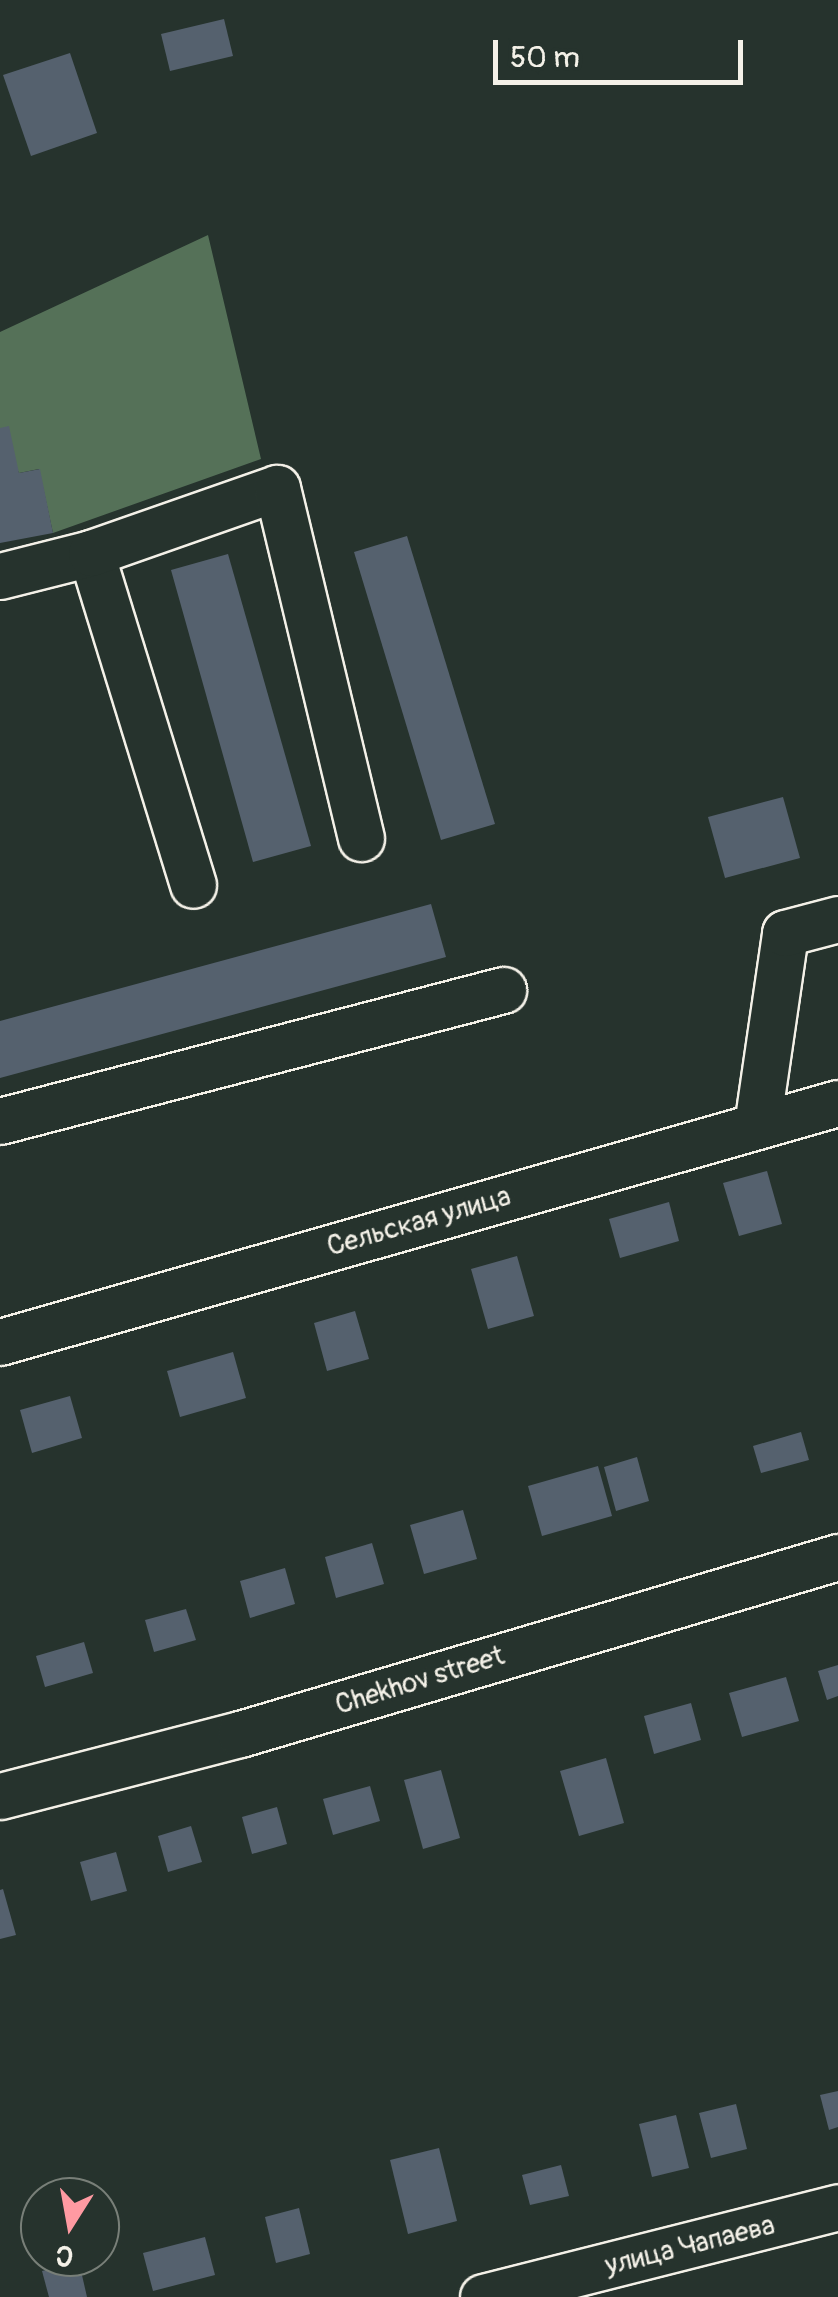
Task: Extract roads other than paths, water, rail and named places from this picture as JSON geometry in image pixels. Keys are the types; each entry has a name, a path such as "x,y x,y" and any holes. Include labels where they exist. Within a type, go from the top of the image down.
{"street":[{"path":"0,576 91,553 276,488 361,838"},
{"path":"91,553 192,885"},
{"path":"757,1126 786,933 838,919"},
{"path":"0,1121 504,990"},
{"name":"Сельская улица","path":"0,1342 838,1103"},
{"name":"Chekhov street","path":"0,1796 240,1734 838,1556"},
{"name":"улица Чапаева","path":"483,2297 838,2208"}]}
